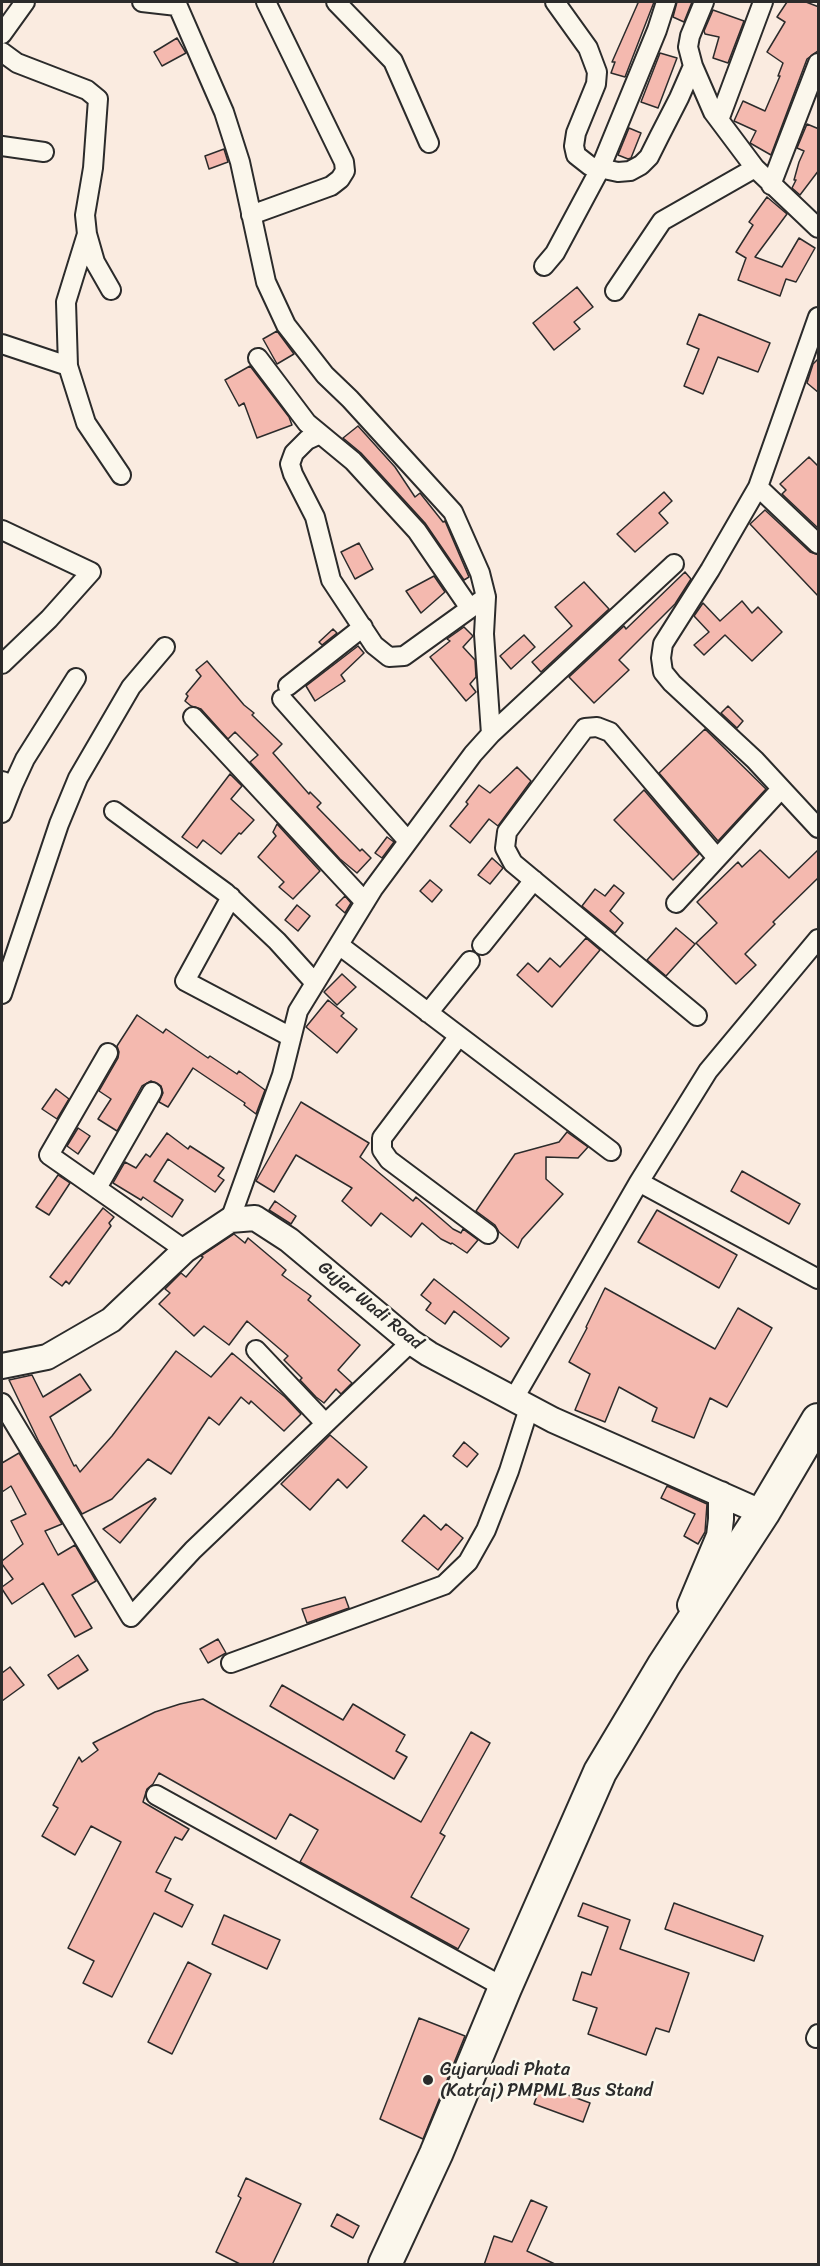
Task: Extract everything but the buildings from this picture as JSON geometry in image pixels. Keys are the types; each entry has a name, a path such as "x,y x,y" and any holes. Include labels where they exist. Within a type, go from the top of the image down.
{"highway":[{"path":"385,2265 436,2154 505,1988 600,1772 664,1665 763,1513 819,1420"}],"street":[{"path":"2,34 25,2"},
{"path":"142,2 176,4 224,112 240,162 266,282 286,325 325,375 350,399 453,513 480,573 486,597 484,634 491,734"},
{"path":"251,215 331,186 340,179 345,171 344,162 266,2"},
{"path":"336,2 393,61 429,143"},
{"path":"555,2 588,48 597,72 596,84 576,134 574,146 581,160 600,169 630,171 649,157 693,66"},
{"path":"544,266 555,253 600,169 657,30 666,2"},
{"path":"704,2 690,36 688,47 693,66 713,112 755,168 819,228"},
{"path":"719,120 763,2"},
{"path":"2,52 17,63 87,90 98,99 93,168 87,195 87,234 95,262 111,290"},
{"path":"771,185 819,63"},
{"path":"2,146 44,152"},
{"path":"615,291 662,221 755,168"},
{"path":"87,234 66,302 68,366 86,423 121,475"},
{"path":"819,317 758,487 710,570 663,644 661,658 663,672 672,683 755,760 819,828"},
{"path":"2,344 68,366"},
{"path":"258,358 307,423 353,461 417,531 469,607"},
{"path":"320,434 307,440 294,453 290,464 315,518 331,580 374,645 389,657 404,656 469,607 486,597"},
{"path":"758,487 819,544"},
{"path":"2,533 91,572 49,619 2,664"},
{"path":"2,1366 47,1358 111,1320 186,1250 230,1220 282,1075 298,1011 365,902 408,841 491,734 674,564"},
{"path":"363,627 285,693 408,841"},
{"path":"2,994 67,802 78,778 131,687 165,647"},
{"path":"2,813 7,783 25,759 76,678"},
{"path":"193,717 365,902"},
{"path":"697,1016 513,863 505,848 507,832 585,728 597,726 610,732 717,858"},
{"path":"676,903 781,789"},
{"path":"114,812 231,897 277,940 315,983"},
{"path":"482,945 534,880"},
{"path":"231,897 185,981 291,1037"},
{"path":"231,1663 444,1585 468,1562 486,1530 509,1471 521,1404 639,1182 708,1071 819,939"},
{"path":"339,945 611,1151"},
{"path":"428,1013 470,961"},
{"path":"459,1036 382,1138 382,1150 389,1160 488,1234"},
{"path":"108,1053 50,1155 186,1250"},
{"path":"97,1188 152,1092"},
{"path":"639,1182 819,1279"},
{"name":"Gujar Wadi Road","path":"230,1220 255,1218 280,1234 411,1342 521,1404 763,1513"},
{"path":"2,1403 131,1617 193,1550 411,1342"},
{"path":"256,1350 325,1423"},
{"path":"664,1665 719,1536 721,1494"},
{"path":"156,1795 505,1988"}],"place":[{"name":"Gujarwadi Phata (Katraj) PMPML Bus Stand","path":"428,2080"}]}
